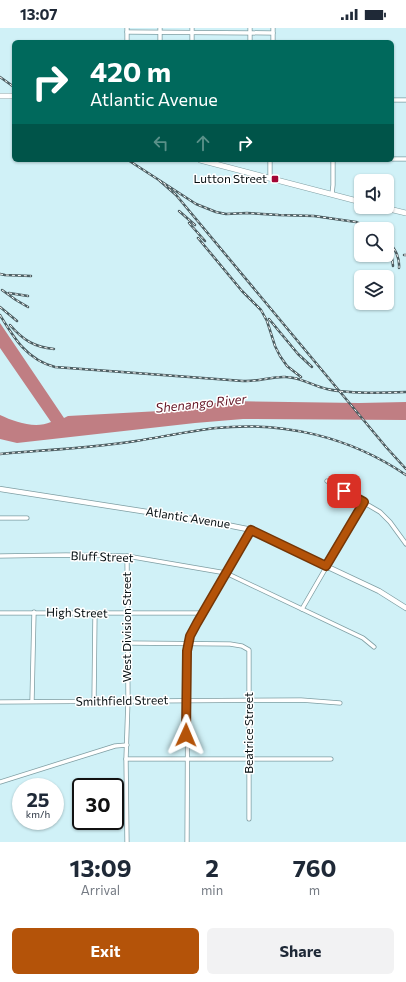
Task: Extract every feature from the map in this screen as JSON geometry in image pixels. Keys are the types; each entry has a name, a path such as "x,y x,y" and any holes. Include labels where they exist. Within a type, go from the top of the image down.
{"main road":[{"path":"0,96 12,96"},
{"path":"208,162 354,200"},
{"path":"394,210 406,213"}],"street":[{"path":"192,28 192,40"},
{"path":"250,28 250,40"},
{"path":"273,28 273,40"},
{"path":"127,30 160,30 192,33 273,33"},
{"path":"394,100 406,100"},
{"path":"394,158 406,159"},
{"path":"270,162 270,178"},
{"path":"332,194 333,162"},
{"path":"328,481 386,517 406,544"},
{"name":"Atlantic Avenue","path":"0,489 238,526 251,530 388,596 406,608"},
{"path":"302,609 364,502"},
{"path":"0,518 27,518"},
{"path":"187,842 188,644 190,636 202,613 251,530"},
{"name":"Bluff Street","path":"0,556 128,556 226,573 363,638 374,647"},
{"name":"West Division Street","path":"128,556 128,700 126,759 128,842"},
{"path":"32,701 34,612"},
{"name":"High Street","path":"0,613 202,613"},
{"path":"94,700 95,613"},
{"path":"127,643 188,644"},
{"name":"Beatrice Street","path":"188,644 230,644 242,646 248,649 250,653 249,819"},
{"name":"Smithfield Street","path":"0,702 94,700 301,700 340,703"},
{"path":"0,782 115,746 127,745"},
{"path":"126,759 331,759"}],"shaded area":[{"path":"0,323 64,418 68,416 160,411 229,401 359,403 406,402 406,420 243,419 17,443 0,439 0,415 32,425 51,422 0,348"}],"railway":[{"path":"0,77 12,86"},
{"path":"131,162 196,204 216,212 226,214 247,213 314,216 356,222"},
{"path":"160,181 176,195 406,469"},
{"path":"179,211 195,225"},
{"path":"189,223 205,241"},
{"path":"198,238 242,291 261,310 267,321 275,346 280,356 287,366 301,377"},
{"path":"394,249 399,268"},
{"path":"393,262 393,266"},
{"path":"0,274 31,276"},
{"path":"2,290 28,307"},
{"path":"9,293 28,296"},
{"path":"0,307 17,321"},
{"path":"0,315 16,340 29,354 45,364 55,367 243,381 254,381 275,377 291,377 322,388 336,391 366,393 406,392"},
{"path":"269,319 298,354 312,367"},
{"path":"10,325 29,342 41,347 54,349"},
{"path":"0,454 119,443 216,428 241,426 266,427 316,435 339,442 385,462 406,475"}],"place":[{"name":"Lutton Street","path":"275,179"}],"route":[{"path":"186,735 188,641 210,598 251,530 326,566 364,502 344,491"}],"water label":[{"name":"Shenango River","path":"201,403"}]}
